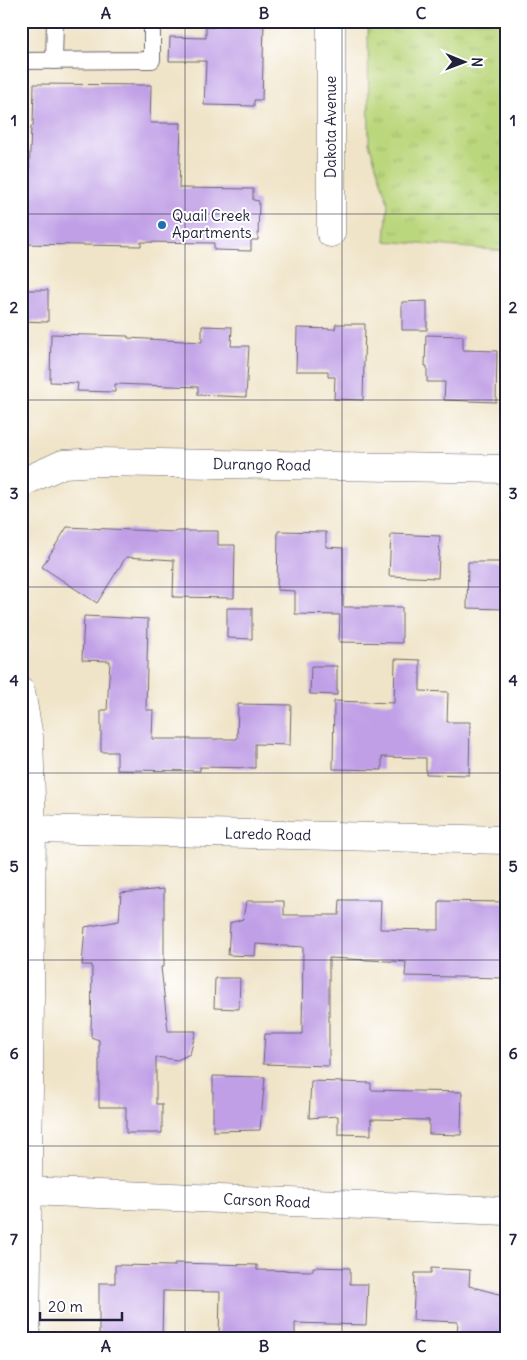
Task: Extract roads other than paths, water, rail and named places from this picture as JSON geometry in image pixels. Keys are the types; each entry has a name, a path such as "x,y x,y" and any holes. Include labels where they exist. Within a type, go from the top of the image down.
{"street":[{"name":"Dakota Avenue","path":"330,21 331,233"},
{"name":"Durango Road","path":"21,483 62,464 98,462 506,469"},
{"path":"21,692 30,737 32,829 26,1339"},
{"name":"Laredo Road","path":"32,829 506,840"},
{"name":"Carson Road","path":"27,1191 506,1210"}],"lane":[{"path":"54,61 55,21"},
{"path":"21,61 152,60 152,21"}],"place":[{"name":"Quail Creek Apartments","path":"162,225"}]}
